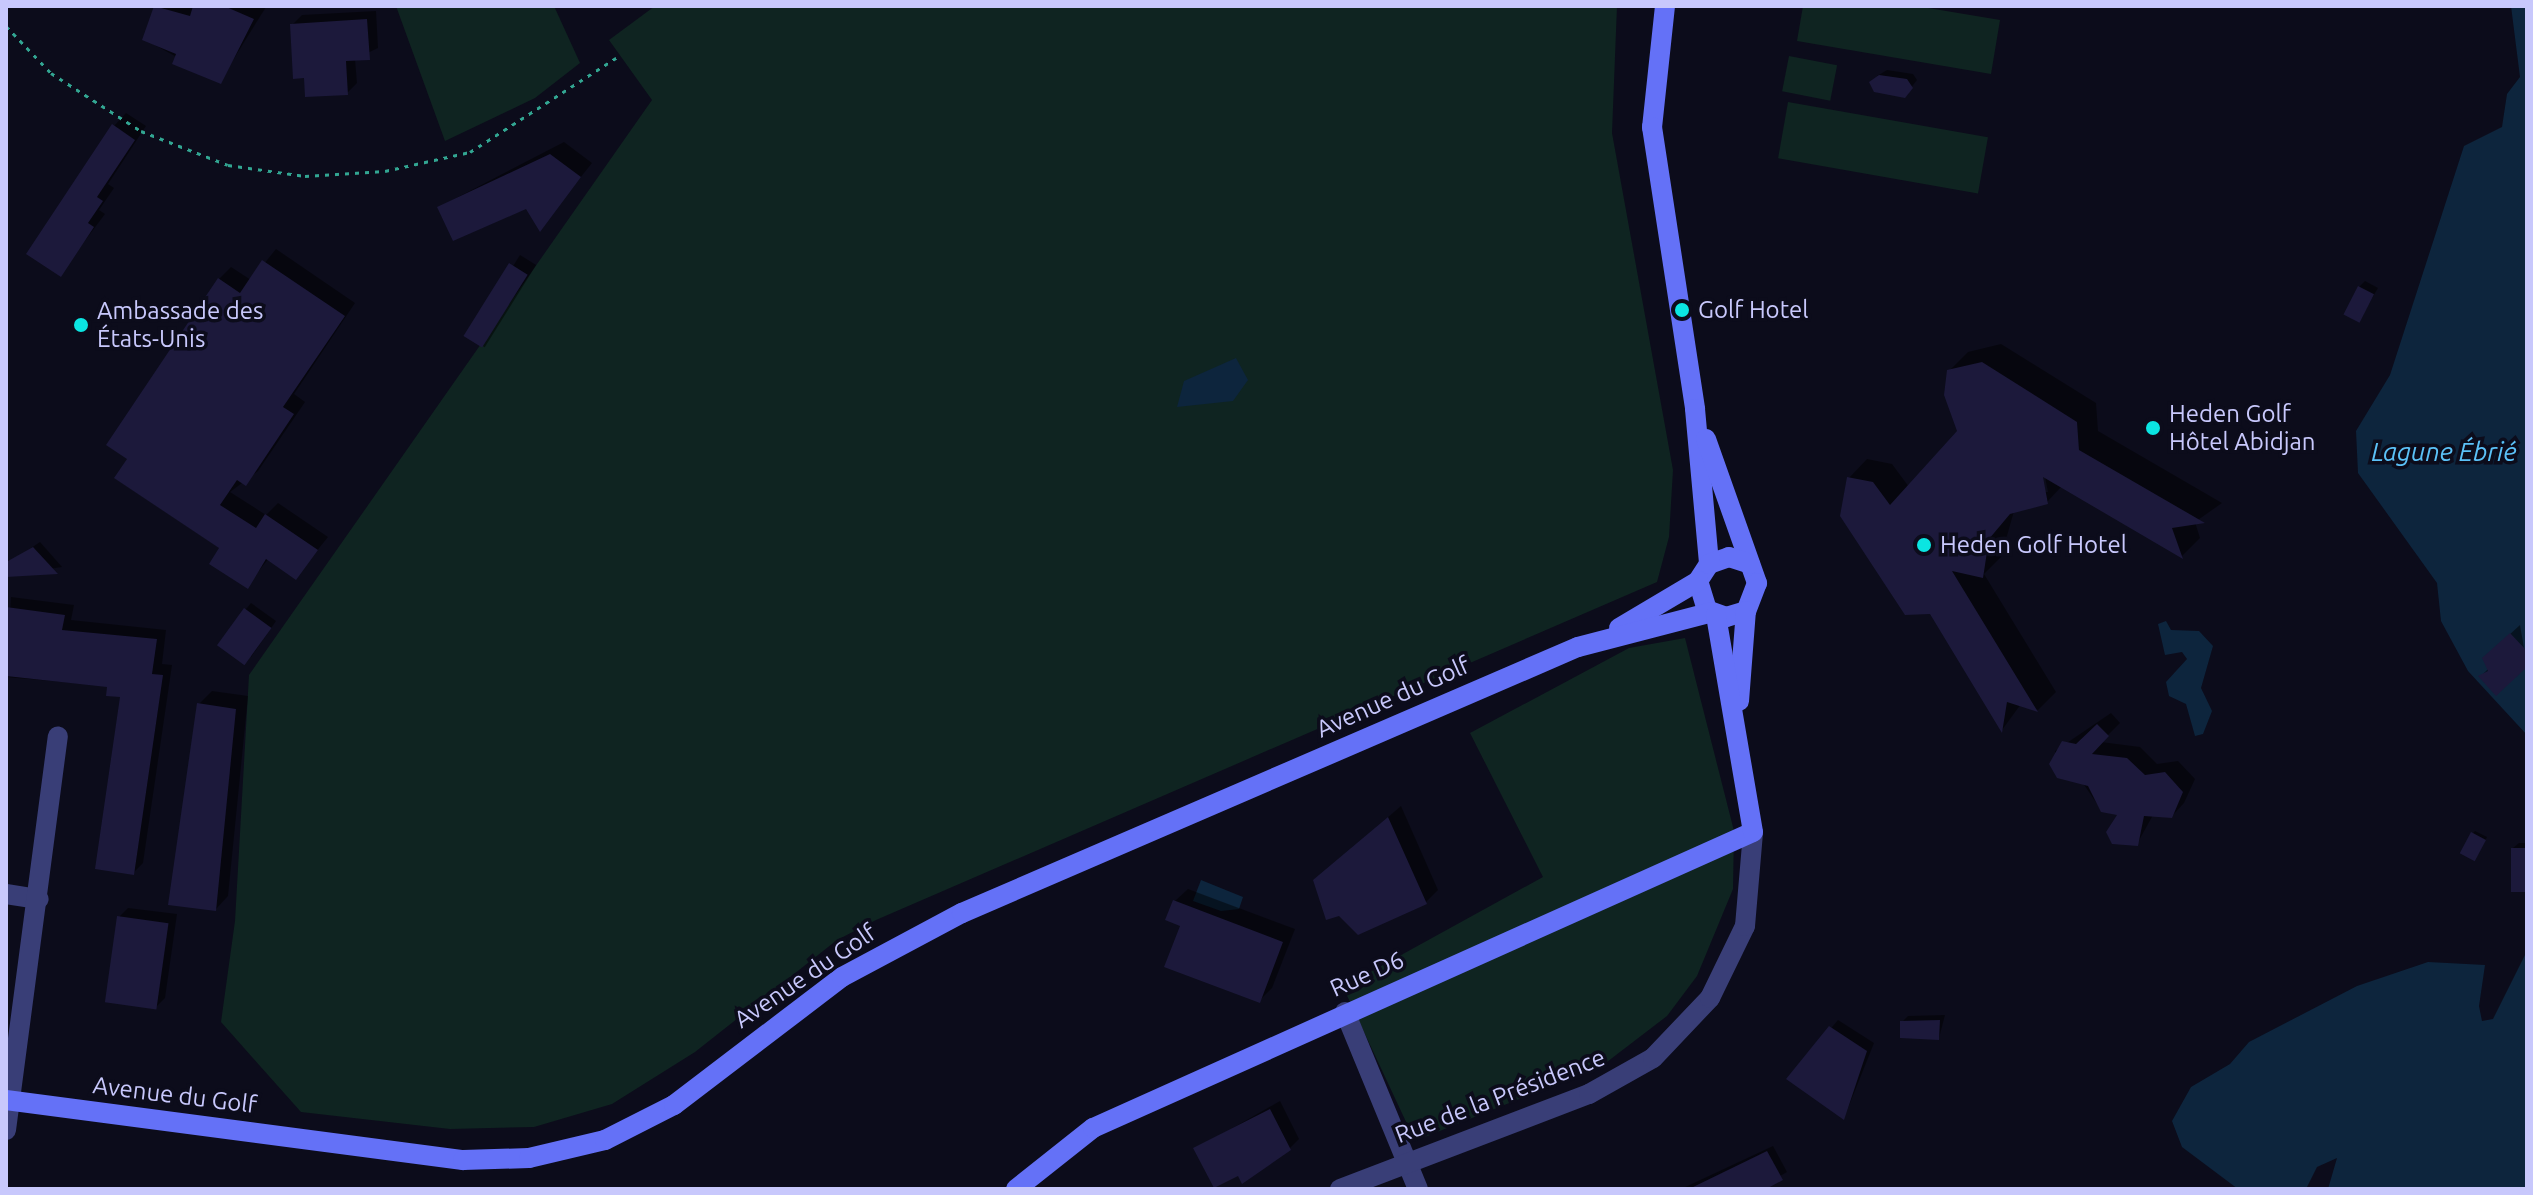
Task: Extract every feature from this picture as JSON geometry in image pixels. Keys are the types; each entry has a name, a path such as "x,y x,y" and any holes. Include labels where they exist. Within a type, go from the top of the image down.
{"main road":[{"path":"1665,6 1652,127 1695,409 1703,572 1701,601 1714,614"},
{"path":"1695,409 1750,564 1757,593 1746,611"},
{"name":"Avenue du Golf","path":"8,1100 463,1160 529,1158 605,1140 674,1105 797,1008 888,949 1603,637 1729,557 1750,564"},
{"name":"Avenue du Golf","path":"1603,637 1714,614 1746,611"},
{"name":"Rue de la Présidence","path":"1737,729 1746,611"},
{"name":"Rue de la Présidence","path":"1714,614 1753,832"},
{"name":"Rue D6","path":"1016,1189 1093,1128 1345,1012 1753,832"}],"street":[{"path":"6,1130 39,899 58,736"},
{"name":"Rue de la Présidence","path":"1340,1189 1404,1160 1589,1094 1653,1058 1685,1029 1710,998 1745,926 1753,832"},
{"path":"6,894 39,899"},
{"path":"1345,1012 1418,1189"}],"path":[{"path":"6,26 51,73 141,131 228,165 305,176 385,171 470,152 616,58"}],"green space":[{"path":"396,6 554,6 580,63 535,98 445,141"},
{"path":"655,6 1617,6 1612,133 1673,470 1669,537 1657,582 876,920 837,940 695,1052 612,1104 534,1127 450,1129 301,1112 221,1022 235,921 249,675 652,100 609,40"},
{"path":"1803,6 1916,6 2000,20 1991,74 1797,41"},
{"path":"1789,56 1837,65 1830,101 1782,91"},
{"path":"1788,102 1988,137 1978,193 1778,158"},
{"path":"1685,638 1734,831 1733,889 1697,976 1667,1016 1603,1065 1415,1141 1343,987 1543,877 1470,733 1629,648"}],"water":[{"name":"Lagune Ébrié","path":"2511,6 2527,6 2527,735 2468,671 2441,621 2437,583 2358,473 2356,431 2390,375 2464,146 2502,127 2507,94 2520,77"},
{"path":"1236,358 1248,380 1233,401 1177,407 1184,381"},
{"path":"2166,621 2171,630 2199,631 2213,646 2201,688 2212,711 2203,734 2195,736 2186,704 2169,696 2166,682 2187,659 2182,652 2165,655 2158,624"},
{"path":"1201,880 1243,897 1239,909 1221,911 1193,901"},
{"path":"2527,951 2527,1189 2328,1189 2337,1158 2317,1167 2306,1189 2238,1189 2182,1147 2172,1121 2191,1087 2230,1064 2249,1042 2357,986 2428,962 2485,965 2479,1006 2482,1021 2493,1019"}],"building":[{"path":"154,6 190,16 193,6 224,6 254,19 221,84 172,64 176,54 142,40"},
{"path":"367,19 370,60 346,61 348,95 305,97 304,78 293,79 290,24"},
{"path":"1879,75 1907,79 1913,88 1905,98 1874,92 1869,82"},
{"path":"112,124 135,140 97,197 103,201 88,223 94,227 61,277 26,254"},
{"path":"550,154 581,177 540,232 526,209 453,241 437,207"},
{"path":"262,260 345,316 283,407 294,414 246,486 237,480 220,505 256,528 265,514 318,550 296,580 266,559 248,589 209,564 219,548 114,478 127,459 106,445 218,278 240,293"},
{"path":"509,263 528,275 482,348 463,336"},
{"path":"2358,286 2374,294 2360,323 2343,315"},
{"name":"Heden Golf Hotel","path":"1982,362 2077,422 2079,450 2205,523 2172,528 2183,559 2043,477 2048,504 2010,514 1989,539 1983,578 1952,571 2038,712 2007,702 2002,733 1930,614 1905,615 1840,516 1847,477 1873,482 1890,505 1957,431 1944,395 1947,370"},
{"path":"33,547 58,574 6,577 8,561"},
{"path":"6,607 65,615 62,630 157,639 152,674 163,675 134,875 95,869 120,697 106,696 107,687 6,676"},
{"path":"244,608 272,628 244,665 217,645"},
{"path":"2510,633 2527,651 2527,667 2496,696 2478,676 2488,671 2482,658"},
{"path":"197,703 236,709 216,911 168,905"},
{"path":"2097,724 2109,736 2092,754 2127,758 2145,775 2165,772 2183,792 2172,818 2144,816 2138,846 2112,844 2106,832 2117,815 2101,812 2088,786 2057,778 2049,764 2062,741 2076,744"},
{"path":"1388,817 1427,904 1358,935 1339,916 1326,920 1313,880"},
{"path":"2471,832 2486,840 2475,861 2460,853"},
{"path":"2511,848 2527,848 2527,892 2511,892"},
{"path":"1173,900 1283,942 1260,1003 1164,967 1180,926 1165,920"},
{"path":"117,916 168,923 156,1009 105,1002"},
{"path":"1940,1020 1939,1040 1900,1038 1900,1021"},
{"path":"1829,1026 1867,1051 1844,1120 1786,1079"},
{"path":"1270,1109 1291,1150 1242,1184 1238,1176 1214,1188 1193,1148"},
{"path":"1767,1151 1783,1180 1766,1189 1689,1189"}],"place":[{"name":"Golf Hotel","path":"1682,310"},
{"name":"Ambassade des États-Unis","path":"81,325"},
{"name":"Heden Golf Hôtel Abidjan","path":"2153,428"},
{"name":"Heden Golf Hotel","path":"1924,545"}]}
